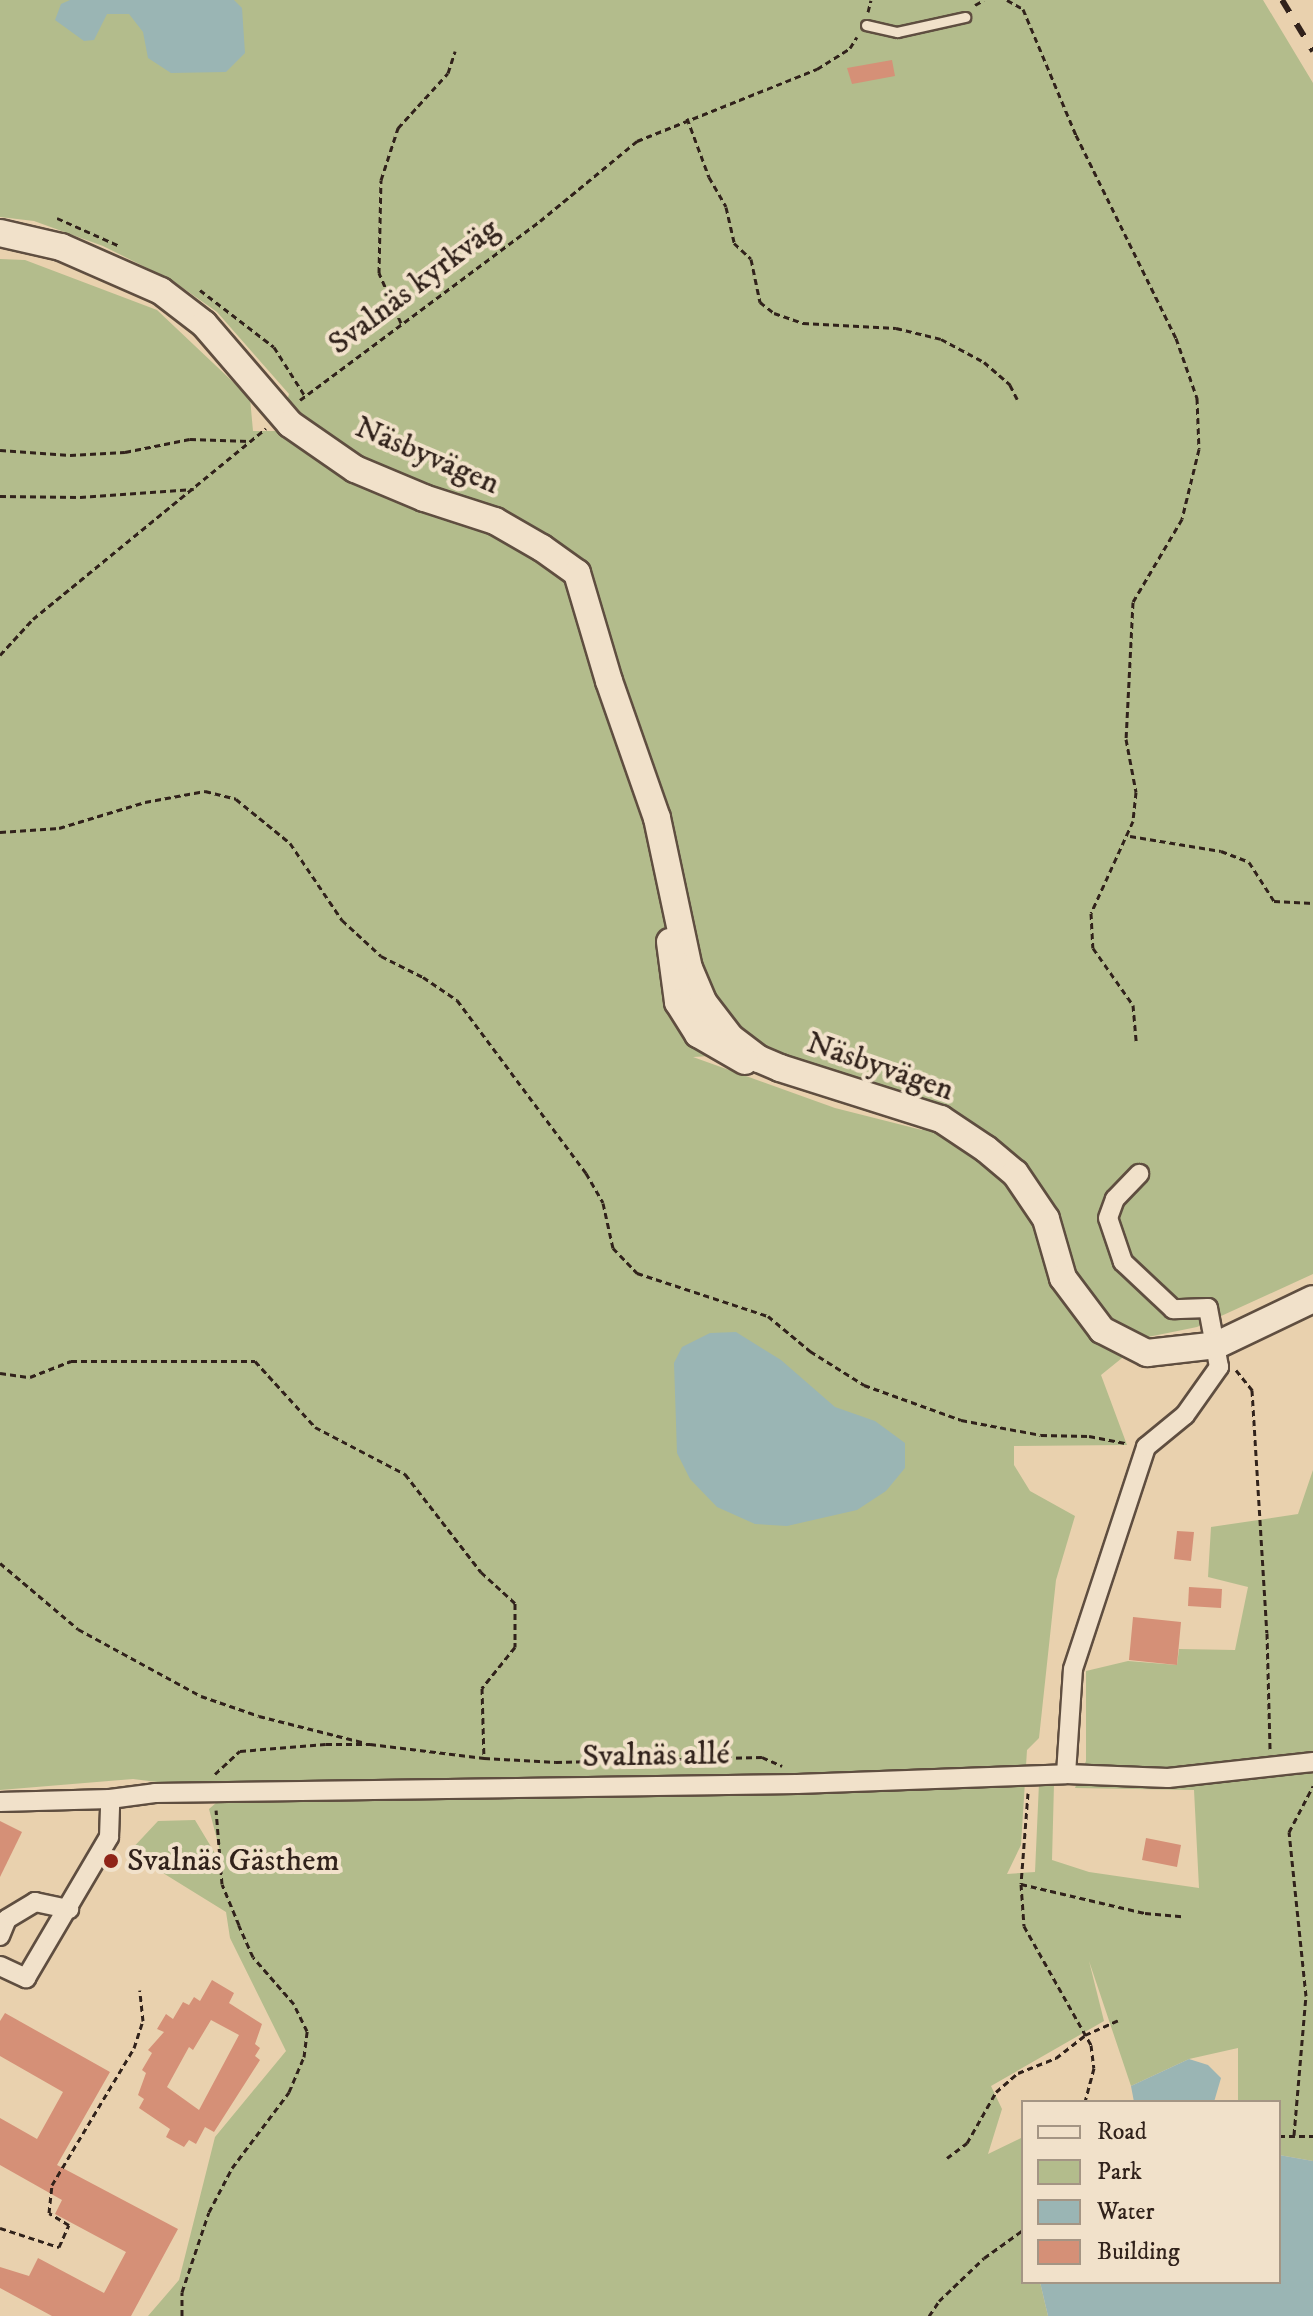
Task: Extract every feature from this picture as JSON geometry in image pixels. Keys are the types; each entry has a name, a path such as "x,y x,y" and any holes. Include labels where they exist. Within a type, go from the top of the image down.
{"street":[{"name":"Näsbyvägen","path":"0,233 61,247 161,291 204,324 290,424 355,469 424,498 495,521 577,573 609,681 657,818 689,968 704,1003 731,1038 759,1059 780,1068 941,1119 986,1149 1015,1173 1046,1219 1063,1278 1102,1330 1147,1353 1217,1345 1313,1299"},
{"path":"1066,1774 1073,1669 1146,1447 1185,1415 1219,1367 1208,1308 1173,1309 1123,1262 1108,1218 1115,1199 1139,1174"},
{"name":"Svalnäs allé","path":"0,1802 110,1799 155,1793 214,1795 797,1784 1066,1774 1168,1778 1313,1762"},
{"path":"0,1966 26,1978 109,1837 110,1799"},
{"path":"0,1936 7,1919 35,1902 69,1909"}],"lane":[{"path":"866,25 897,32 965,17"}],"path":[{"path":"866,25 871,0"},
{"path":"1007,0 1023,9 1076,135 1176,338 1197,398 1199,449 1182,519 1133,602 1126,739 1136,792 1128,835 1091,913 1093,948 1133,1005 1136,1041"},
{"name":"Svalnäs kyrkväg","path":"0,655 33,619 282,414 540,221 637,141 687,118 817,69 850,48 866,25"},
{"path":"402,323 379,273 381,180 398,128 448,73 455,51"},
{"path":"687,118 709,177 726,207 734,243 751,259 760,302 774,313 803,323 896,328 941,339 984,362 1010,385 1017,399"},
{"path":"0,450 70,455 125,452 190,439 252,441"},
{"path":"0,496 80,497 194,489"},
{"path":"0,832 59,828 145,802 205,791 236,799 290,843 342,920 381,956 423,977 457,1000 586,1173 603,1203 613,1248 637,1273 768,1316 810,1351 864,1385 961,1420 1041,1435 1089,1436 1146,1447"},
{"path":"1128,835 1221,851 1249,862 1274,901 1313,903"},
{"path":"1217,1345 1252,1390 1267,1633 1270,1768"},
{"path":"0,1373 30,1377 71,1361 255,1361 315,1427 405,1474 481,1572 515,1603 515,1647 482,1688 484,1758"},
{"path":"0,1563 78,1629 201,1696 259,1716 370,1744 484,1758 627,1762 762,1757 780,1763 797,1784"},
{"path":"182,2316 182,2292 209,2212 232,2168 289,2092 304,2057 307,2031 294,2004 253,1957 222,1884 214,1795 215,1772 240,1751 370,1744"},
{"path":"1030,1777 1021,1884 1024,1926 1091,2045 1094,2068 1086,2100"},
{"path":"1294,2135 1306,1996 1289,1832 1313,1786"},
{"path":"1021,1884 1145,1913 1182,1916"},
{"path":"0,2228 59,2247 69,2225 49,2213 52,2185 134,2048 143,2021 140,1990"},
{"path":"947,2158 967,2143 996,2092 1018,2073 1056,2058 1085,2035 1118,2020"},
{"path":"1281,2136 1313,2136"},
{"path":"929,2316 939,2301 984,2258 1021,2231"}],"green space":[{"path":"0,0 1263,0 1313,83 1313,1274 1197,1327 1148,1337 1101,1375 1127,1445 1014,1446 1014,1465 1030,1491 1075,1516 1056,1580 1039,1738 1027,1750 1021,1845 1007,1874 1035,1872 1039,1783 1054,1784 1052,1860 1089,1872 1199,1888 1194,1790 1075,1788 1086,1761 1086,1671 1128,1661 1177,1665 1179,1649 1235,1650 1248,1587 1208,1577 1211,1527 1298,1514 1313,1470 1313,2161 1281,2155 1281,2100 1238,2100 1238,2048 1189,2059 1131,2086 1089,1961 1104,2021 991,2086 1002,2109 988,2154 1021,2138 1021,2284 1040,2284 1048,2316 148,2316 179,2280 215,2137 286,2051 230,1938 226,1912 129,1852 158,1821 195,1820 225,1870 209,1809 230,1791 133,1779 0,1790 0,259 25,260 157,310 250,398 253,431 279,431 289,394 217,312 173,281 103,246 34,221 0,217","holes":["776,1052 937,1104 922,1130 835,1108 693,1057"]}],"water":[{"path":"70,0 234,0 242,8 245,53 226,72 171,73 148,58 143,32 129,14 107,14 94,40 84,41 55,20 61,4"},
{"path":"736,1332 781,1360 835,1407 875,1421 905,1443 905,1468 886,1491 857,1510 787,1526 755,1524 717,1507 690,1479 677,1453 674,1363 682,1347 710,1333"},
{"path":"1189,2059 1208,2065 1221,2078 1215,2100 1134,2100 1131,2086"},
{"path":"1281,2155 1313,2161 1313,2316 1048,2316 1040,2284 1281,2284"}],"building":[{"path":"892,60 895,76 852,84 847,68"},
{"path":"1177,1531 1194,1532 1191,1561 1174,1559"},
{"path":"1189,1587 1222,1589 1221,1608 1188,1606"},
{"path":"1133,1617 1181,1622 1177,1665 1129,1660"},
{"path":"0,1821 22,1832 0,1877"},
{"path":"1146,1838 1181,1845 1177,1867 1142,1860"},
{"path":"212,1980 234,1993 229,2003 262,2024 255,2044 260,2048 255,2056 260,2060 214,2132 205,2127 196,2144 189,2140 184,2147 166,2137 170,2129 139,2108 144,2099 138,2095 146,2073 142,2070 152,2053 148,2050 164,2032 157,2029 166,2014 173,2019 183,2002 189,2005 194,1997 200,2001","holes":["211,2020 239,2035 199,2110 167,2087 189,2047 193,2050"]},
{"path":"5,2013 110,2072 57,2165 178,2229 131,2316 52,2316 0,2288 0,2267 29,2276 38,2258 104,2293 126,2252 55,2214 62,2200 0,2165 0,2118 37,2139 63,2092 0,2056 0,2021"}],"railway":[{"path":"1282,0 1313,51"}],"place":[{"name":"Svalnäs Gästhem","path":"111,1861"}]}
